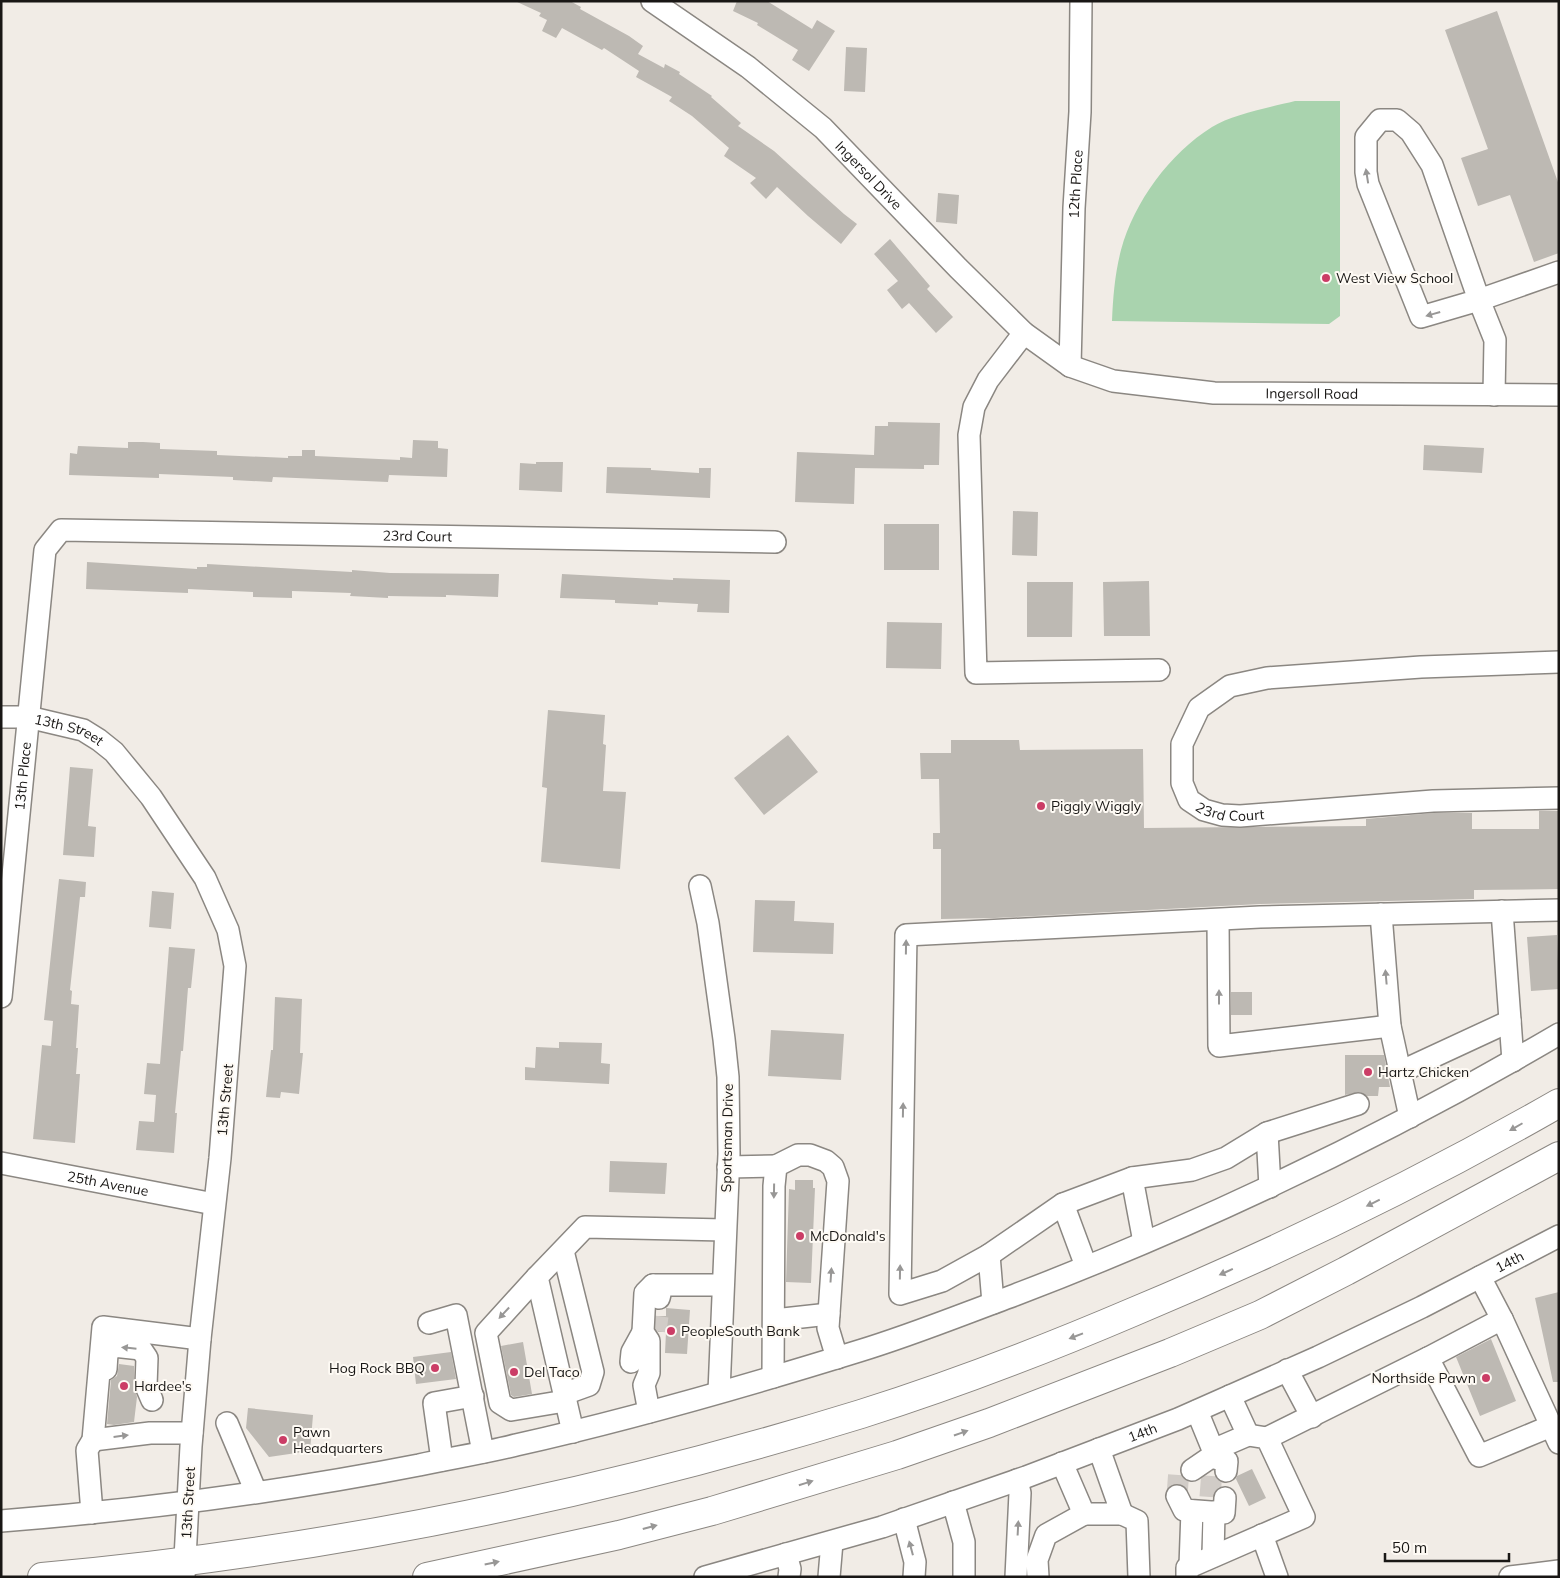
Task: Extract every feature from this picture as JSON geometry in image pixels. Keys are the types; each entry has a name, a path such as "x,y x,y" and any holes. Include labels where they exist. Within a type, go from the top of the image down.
{"highway":[{"path":"42,1577 108,1571 184,1569 415,1526 528,1502 724,1454 865,1413 975,1375 1083,1333 1190,1288 1400,1190 1559,1103"},
{"path":"427,1577 610,1537 721,1508 897,1455 989,1423 1170,1353 1260,1315 1346,1271 1559,1156"}],"street":[{"name":"Ingersol Drive","path":"652,1 748,67 823,128 958,268 1024,333 1070,366"},
{"name":"12th Place","path":"1070,366 1074,208 1080,112 1081,1"},
{"path":"1494,395 1496,340 1479,300 1432,166 1411,132 1397,120 1380,120 1366,137 1368,184 1422,317 1479,300 1559,272"},
{"path":"1024,333 988,380 974,407 969,435 976,673 1159,670"},
{"name":"Ingersoll Road","path":"1070,366 1113,381 1214,393 1559,395"},
{"name":"23rd Court","path":"61,530 775,542"},
{"name":"13th Place","path":"1,997 45,550 61,530"},
{"name":"23rd Court","path":"1559,662 1421,667 1286,676 1230,686 1199,708 1182,744 1182,783 1189,800 1204,810 1222,816 1433,801 1559,798"},
{"name":"13th Street","path":"1,717 28,717 83,730 114,752 151,797 205,878 228,930 235,966 227,1071 200,1338 184,1569"},
{"name":"Sportsman Drive","path":"700,886 708,923 728,1077 728,1167 719,1392"},
{"path":"1358,1104 1267,1133 1226,1158 1192,1170 1132,1178 1063,1204 990,1255 942,1281 900,1294 906,935 1218,920 1559,910"},
{"path":"1502,911 1513,1061"},
{"path":"1381,914 1390,1026 1410,1117"},
{"path":"1218,920 1220,1046 1390,1026"},
{"path":"1400,1072 1510,1020"},
{"path":"1,1521 189,1502 331,1482 573,1432 837,1358 913,1333 993,1303 1144,1242 1270,1187 1410,1117 1559,1034"},
{"path":"1267,1133 1270,1187"},
{"path":"728,1167 776,1166 798,1155 810,1155 826,1161 832,1167 838,1180 828,1328 837,1358"},
{"name":"25th Avenue","path":"1,1163 214,1204"},
{"path":"773,1376 774,1186 776,1166"},
{"path":"1132,1178 1144,1242"},
{"path":"1063,1204 1086,1266"},
{"path":"563,1251 594,1372 589,1385 565,1397 511,1410 500,1403 486,1332 585,1227 724,1230"},
{"name":"14th","path":"705,1577 735,1573 786,1554 832,1542 904,1519 1017,1480 1197,1411 1422,1307 1559,1236"},
{"path":"990,1255 993,1303"},
{"path":"537,1277 573,1432"},
{"path":"1428,1358 1479,1456 1555,1435 1502,1319 1480,1277"},
{"path":"649,1412 636,1373 632,1352 651,1330 660,1294 653,1285 724,1285"},
{"path":"774,1320 829,1314"},
{"path":"429,1323 456,1315 483,1452"},
{"path":"1197,1411 1205,1465 1258,1436 1312,1416 1502,1319"},
{"path":"92,1513 86,1450 93,1440 103,1327 157,1335 200,1338"},
{"path":"150,1433 157,1335"},
{"path":"97,1398 104,1394 107,1354 114,1346 141,1349 148,1358 146,1386 152,1400"},
{"path":"1287,1370 1312,1416"},
{"path":"442,1460 434,1403 473,1396"},
{"path":"1188,1572 1213,1556 1304,1517 1258,1436 1230,1396"},
{"path":"226,1423 256,1492"},
{"path":"93,1440 150,1433 192,1433"},
{"path":"1099,1449 1122,1514"},
{"path":"1062,1463 1084,1514"},
{"path":"1015,1571 1020,1493 1017,1480"},
{"path":"953,1502 964,1542 966,1571"},
{"path":"1188,1572 1201,1504 1213,1556"},
{"path":"1038,1577 1037,1560 1046,1535 1084,1514 1122,1514 1137,1521 1139,1577"},
{"path":"904,1519 915,1562 914,1577"},
{"path":"1262,1536 1277,1577"},
{"path":"829,1577 832,1542"},
{"path":"786,1554 790,1569 789,1577"},
{"path":"1510,1577 1559,1571"}],"green space":[{"path":"1295,101 1340,101 1340,316 1329,324 1112,321 1117,267 1127,232 1144,197 1168,165 1182,150 1221,122 1252,111"}],"building":[{"path":"515,1 570,1 581,7 580,9 629,36 643,46 638,54 664,68 665,64 680,72 679,74 712,96 741,123 738,126 774,151 857,224 841,244 777,187 766,199 750,183 756,178 724,156 729,148 692,116 669,101 672,97 636,77 639,71 604,48 602,50 562,28 556,38 542,31 547,20 539,16 541,13"},
{"path":"737,1 767,1 812,29 817,20 835,31 809,71 792,60 798,50 757,25 758,23 733,11"},
{"path":"1497,11 1559,185 1559,253 1534,262 1510,195 1478,206 1461,158 1488,149 1445,30"},
{"path":"846,47 867,48 865,92 844,91"},
{"path":"938,193 959,195 957,224 936,222"},
{"path":"890,239 930,286 927,289 953,317 936,333 909,303 902,309 887,290 898,281 874,254"},
{"path":"888,422 940,423 939,465 924,465 924,469 855,468 854,504 795,502 797,452 874,455 875,426 888,426"},
{"path":"413,440 438,441 438,448 448,449 447,477 389,475 388,482 273,477 272,482 233,480 233,477 159,474 159,478 69,475 70,453 77,454 78,446 128,448 128,442 143,442 160,443 160,449 217,451 217,455 288,458 288,456 302,456 302,450 315,450 315,456 400,460 400,457 412,458"},
{"path":"1424,445 1484,448 1482,473 1423,470"},
{"path":"536,462 563,462 562,492 519,490 520,463 536,464"},
{"path":"607,467 651,468 651,470 699,473 699,468 711,468 710,498 606,493"},
{"path":"1013,511 1038,512 1037,556 1012,555"},
{"path":"884,524 939,524 939,570 884,570"},
{"path":"87,562 197,569 197,567 207,567 207,564 352,572 352,570 390,573 499,574 498,597 446,595 446,597 388,596 388,598 350,596 351,593 292,591 292,598 253,597 253,592 188,589 188,593 86,589"},
{"path":"562,574 673,580 673,578 730,580 729,613 697,612 698,604 658,602 658,605 615,603 615,600 560,598"},
{"path":"1149,581 1150,636 1104,636 1103,582"},
{"path":"1027,582 1073,582 1072,637 1027,637"},
{"path":"887,622 942,623 941,669 886,668"},
{"path":"548,710 605,715 603,744 606,745 603,791 626,792 620,869 541,862 547,788 542,787"},
{"path":"788,735 818,772 764,815 734,778"},
{"path":"951,740 1019,740 1020,750 1143,749 1144,828 1366,826 1366,819 1434,813 1472,813 1472,829 1539,829 1539,811 1559,811 1559,889 1474,890 1474,899 1260,904 995,918 941,919 941,849 933,849 933,833 940,833 939,779 921,779 920,753 951,753"},
{"path":"70,767 93,769 88,826 96,827 94,857 63,855"},
{"path":"59,879 86,882 85,897 80,897 70,990 72,991 71,1004 79,1005 76,1074 80,1074 75,1143 33,1139 42,1045 51,1046 53,1021 44,1020"},
{"path":"152,891 174,893 171,929 149,927"},
{"path":"755,900 795,901 794,921 834,923 833,954 753,952"},
{"path":"1557,935 1559,989 1531,991 1527,937"},
{"path":"169,947 195,949 191,988 188,988 183,1051 181,1051 175,1113 177,1113 174,1153 136,1150 139,1121 154,1122 156,1095 144,1094 147,1063 160,1064"},
{"path":"1231,992 1252,992 1252,1015 1231,1015"},
{"path":"275,997 302,999 300,1053 303,1053 299,1094 281,1092 280,1098 266,1097 271,1050 273,1050"},
{"path":"771,1030 844,1034 841,1080 768,1076"},
{"path":"559,1042 602,1043 601,1063 610,1064 609,1084 525,1080 525,1067 535,1068 536,1047 559,1048"},
{"name":"Hartz Chicken","path":"1345,1055 1384,1055 1390,1087 1379,1087 1378,1096 1367,1096 1360,1092 1345,1095"},
{"path":"610,1161 667,1163 665,1194 609,1192"},
{"name":"McDonald's","path":"795,1180 813,1180 813,1188 815,1188 811,1283 786,1282 789,1189 795,1190"},
{"path":"1559,1292 1559,1382 1553,1382 1535,1298"},
{"name":"PeopleSouth Bank","path":"666,1308 690,1310 687,1354 665,1353 666,1332 658,1332 656,1329 656,1316 666,1316"},
{"name":"Northside Pawn","path":"1491,1339 1516,1401 1480,1416 1456,1357"},
{"name":"Del Taco","path":"523,1342 532,1394 514,1397 511,1395 501,1346"},
{"name":"Hog Rock BBQ","path":"451,1352 456,1379 416,1384 413,1357"},
{"path":"119,1364 134,1366 134,1386 137,1397 134,1422 114,1425 107,1424 111,1380 117,1376"},
{"name":"Pawn Headquarters","path":"248,1408 313,1415 310,1451 269,1457 246,1428"},
{"path":"1252,1469 1266,1498 1249,1506 1236,1479 1237,1476"}],"tunnel":[{"path":"656,1331 658,1316"},
{"path":"1177,1496 1179,1469"},
{"path":"1210,1497 1212,1471"}],"place":[{"name":"West View School","path":"1326,278"},
{"name":"Piggly Wiggly","path":"1041,806"},
{"name":"Hartz Chicken","path":"1368,1072"},
{"name":"McDonald's","path":"800,1236"},
{"name":"PeopleSouth Bank","path":"671,1331"},
{"name":"Hog Rock BBQ","path":"435,1368"},
{"name":"Del Taco","path":"514,1372"},
{"name":"Northside Pawn","path":"1486,1378"},
{"name":"Hardee's","path":"124,1386"},
{"name":"Pawn Headquarters","path":"283,1440"}]}
